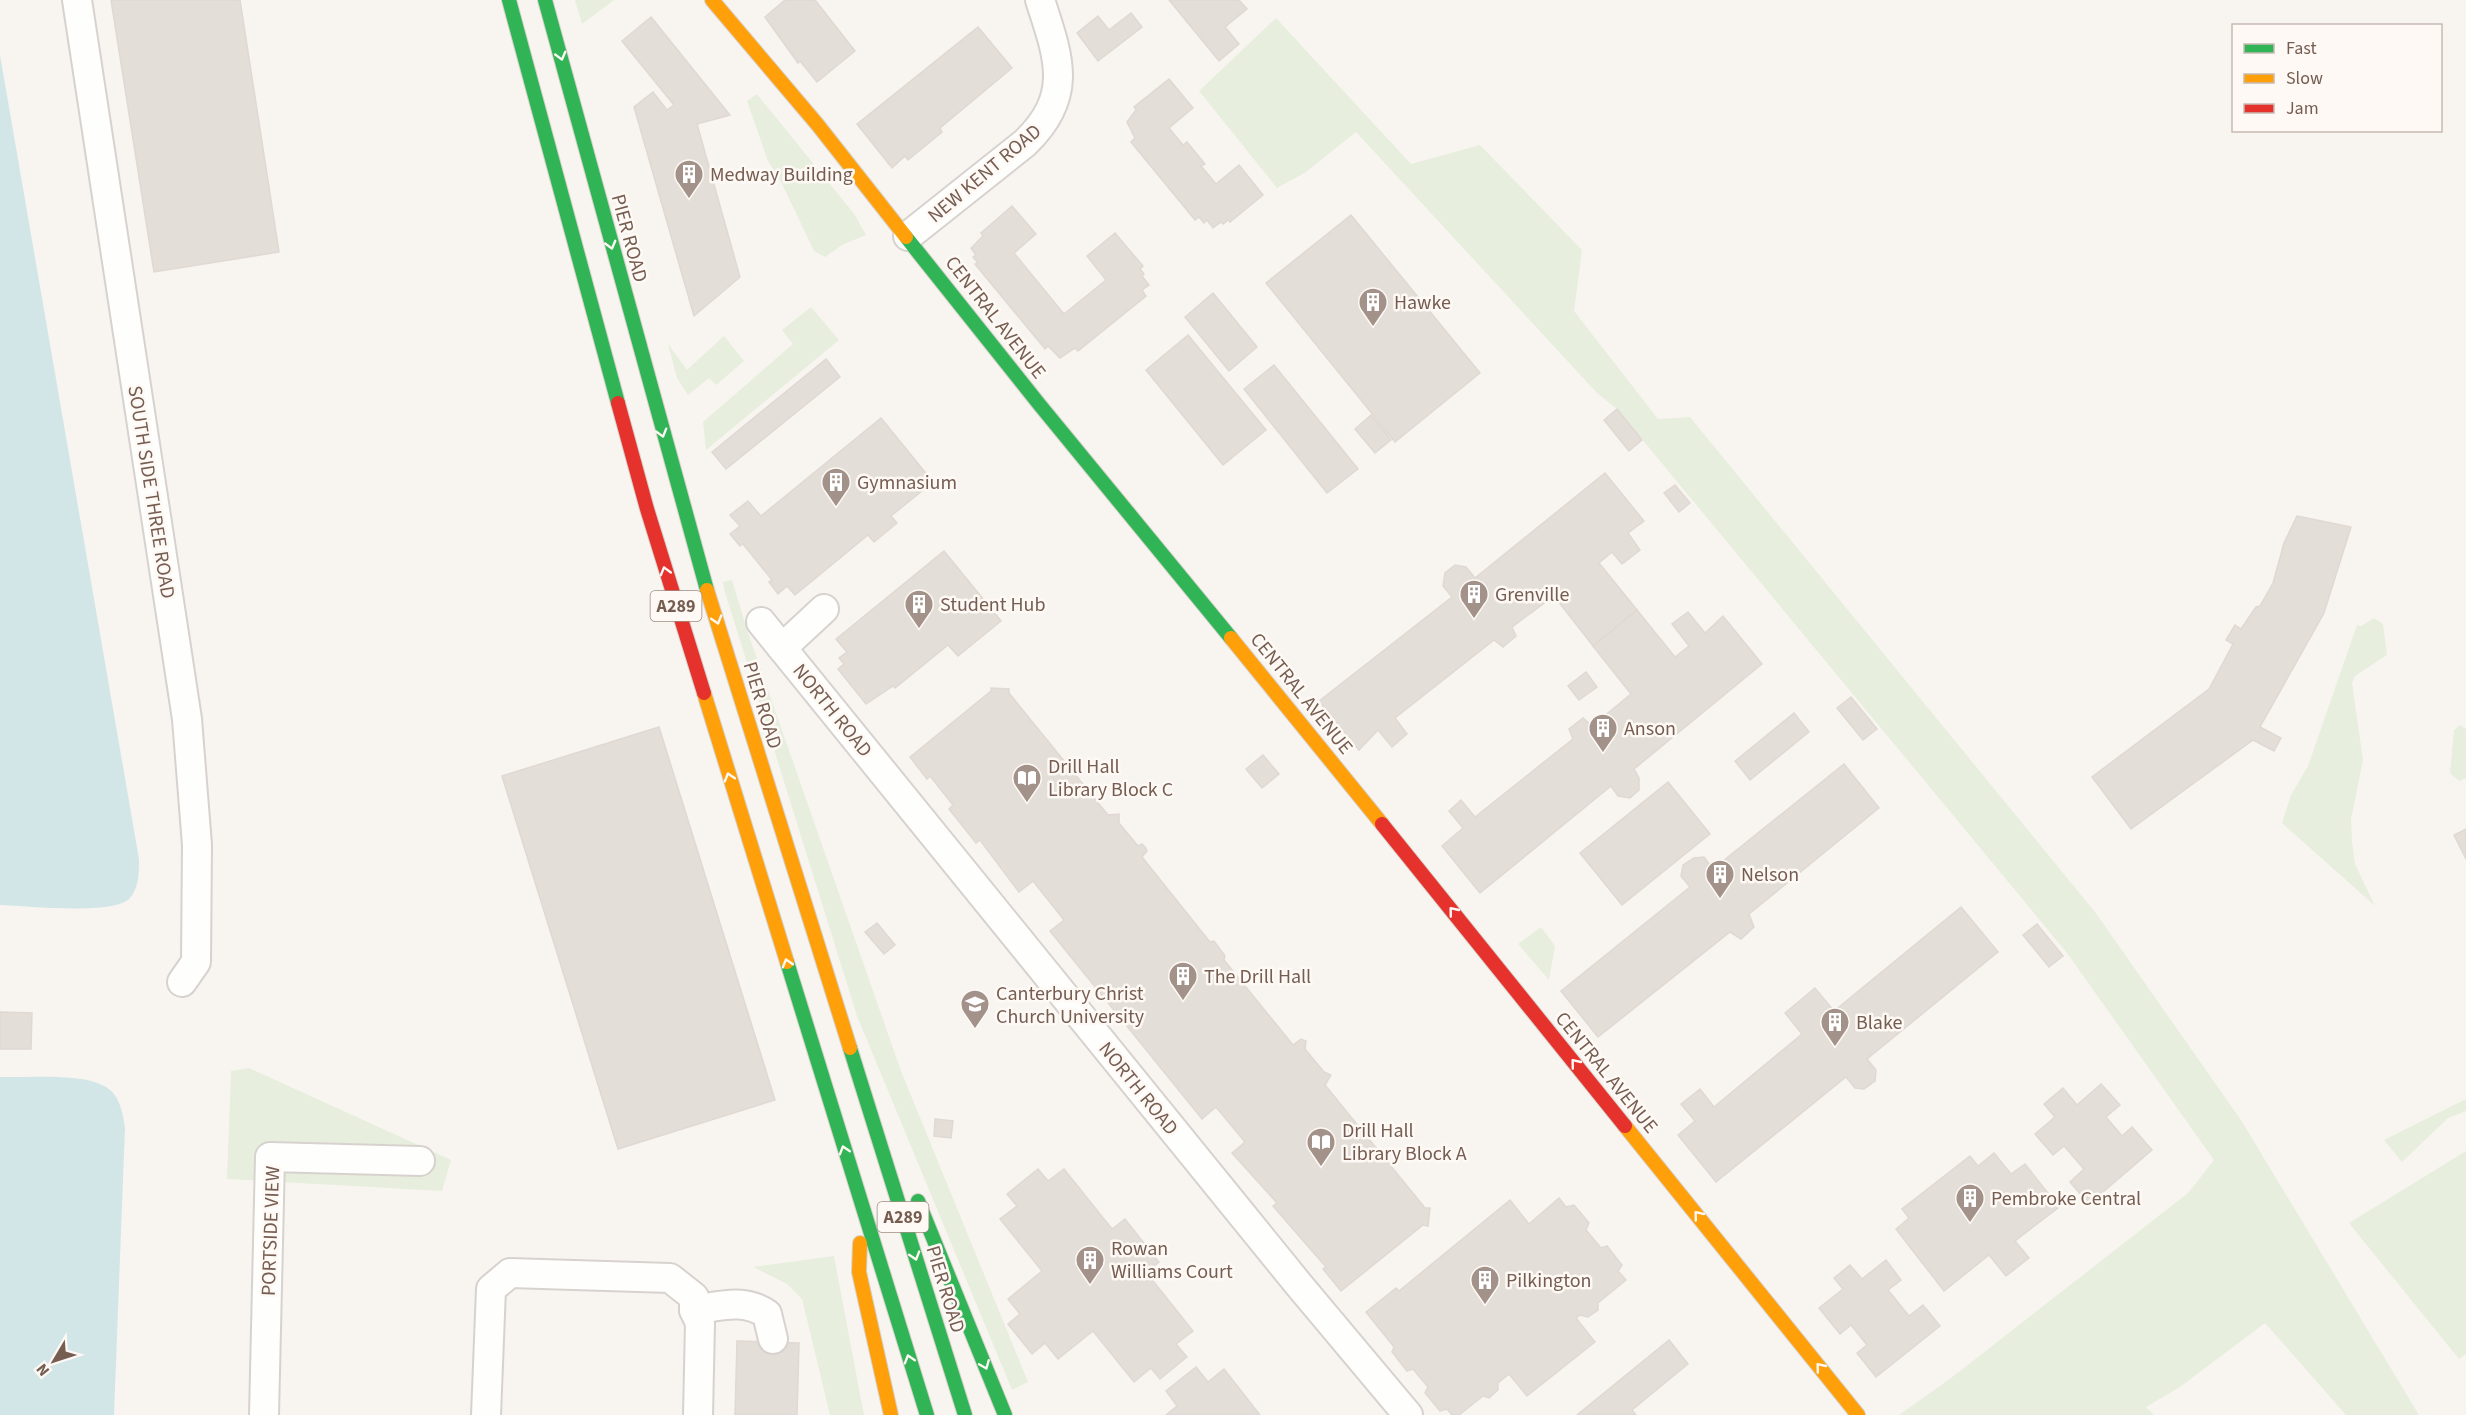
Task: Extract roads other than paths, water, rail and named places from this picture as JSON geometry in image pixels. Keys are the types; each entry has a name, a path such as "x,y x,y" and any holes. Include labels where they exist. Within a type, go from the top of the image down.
{"main road":[{"name":"A289","path":"509,0 647,509 927,1415"},
{"name":"PIER ROAD","path":"545,0 683,507 965,1415"},
{"name":"CENTRAL AVENUE","path":"712,0 908,236 1039,404 1353,786 1857,1414"},
{"path":"841,1020 901,1162"},
{"path":"910,1184 1005,1415"},
{"path":"861,1206 859,1272 891,1415"}],"street":[{"name":"SOUTH SIDE THREE ROAD","path":"77,0 187,719 197,844 196,952 194,969 182,982"},
{"name":"NEW KENT ROAD","path":"908,236 1025,143 1042,126 1052,110 1059,73 1040,0"},
{"name":"NORTH ROAD","path":"782,648 824,609"},
{"name":"NORTH ROAD","path":"761,622 1246,1221 1408,1415"},
{"name":"PORTSIDE VIEW","path":"264,1415 270,1157 420,1161"},
{"path":"486,1415 490,1289 510,1273 670,1278 694,1298 694,1310 700,1323 698,1415"},
{"path":"694,1310 728,1305 754,1305 767,1314 773,1339"}],"place":[{"name":"Medway Building","path":"689,200"},
{"name":"Hawke","path":"1373,328"},
{"name":"Gymnasium","path":"836,508"},
{"name":"Grenville","path":"1474,620"},
{"name":"Student Hub","path":"919,630"},
{"name":"Anson","path":"1603,754"},
{"name":"Drill Hall Library Block C","path":"1027,804"},
{"name":"Nelson","path":"1720,900"},
{"name":"The Drill Hall","path":"1183,1002"},
{"name":"Canterbury Christ Church University","path":"975,1030"},
{"name":"Blake","path":"1835,1048"},
{"name":"Drill Hall Library Block A","path":"1321,1168"},
{"name":"Pembroke Central","path":"1970,1224"},
{"name":"Rowan Williams Court","path":"1090,1286"},
{"name":"Pilkington","path":"1485,1306"}]}
